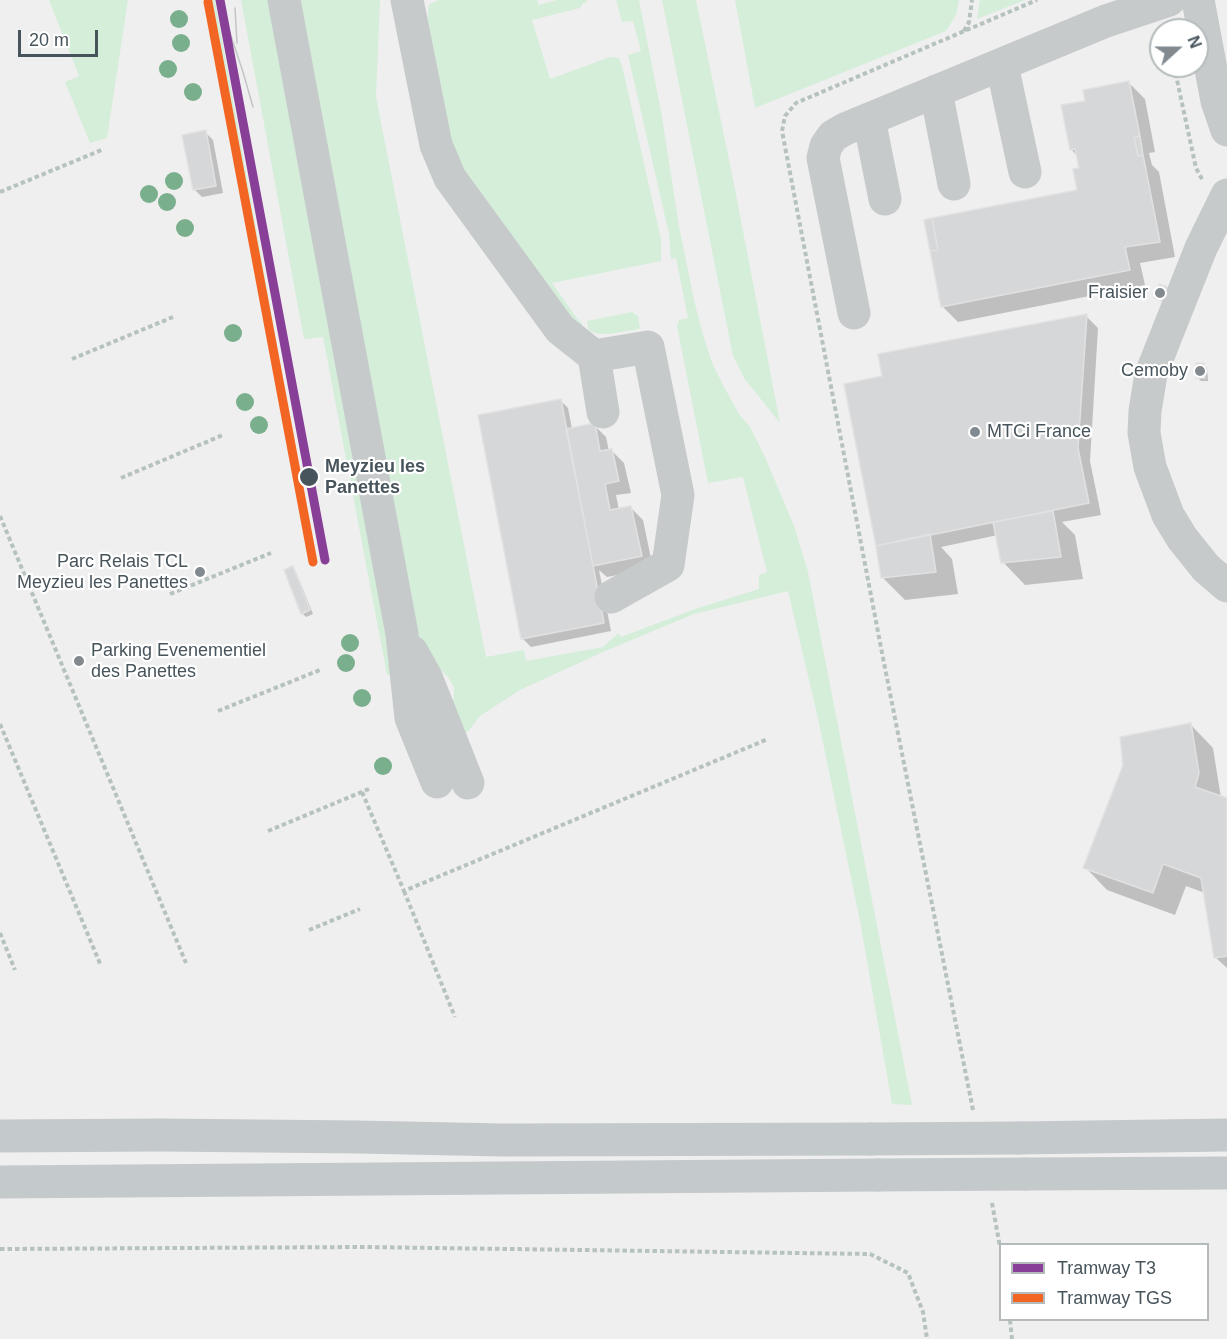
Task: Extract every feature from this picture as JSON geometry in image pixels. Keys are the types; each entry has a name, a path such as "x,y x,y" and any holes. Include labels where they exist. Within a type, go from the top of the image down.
{"main road":[{"path":"0,1136 173,1135 503,1140 1227,1135"},
{"path":"0,1182 1227,1173"}],"street":[{"path":"284,0 402,634 421,702 452,782"},
{"path":"407,0 436,145 450,178 560,329 594,356 603,412"},
{"path":"854,313 823,158 832,136 1106,21 1169,0"},
{"path":"1198,0 1217,101 1227,130"},
{"path":"1002,65 1025,172"},
{"path":"936,92 954,184"},
{"path":"869,119 885,199"},
{"path":"1226,196 1201,248 1150,374 1144,433 1150,467 1168,515 1182,538 1206,568 1227,586"},
{"path":"594,356 648,347 678,495 668,565 611,597"}],"path":[{"path":"964,31 969,22 972,0"},
{"path":"1177,78 1196,168 1205,186 1226,196"},
{"path":"0,192 104,149"},
{"path":"72,358 173,317"},
{"path":"121,478 223,435"},
{"path":"0,516 186,963"},
{"path":"170,594 271,553"},
{"path":"883,658 974,1112"},
{"path":"218,711 320,670"},
{"path":"0,724 101,966"},
{"path":"404,891 768,739"},
{"path":"268,831 369,789"},
{"path":"362,792 455,1017"},
{"path":"309,930 360,909"},
{"path":"0,933 15,970"},
{"path":"992,1201 999,1243"},
{"path":"0,1250 364,1247 870,1254 908,1273 923,1312 927,1339"},
{"path":"1010,1321 1012,1339"}],"green space":[{"path":"49,0 128,0 107,138 90,143 65,82 79,76"},
{"path":"204,0 215,0 277,345 270,346"},
{"path":"241,0 271,0 397,672 387,675 323,337 304,339"},
{"path":"297,0 380,0 376,97 486,657 524,650 526,661 603,647 619,633 621,637 695,609 759,589 759,575 767,572 743,477 708,483 677,326 679,320 688,318 676,258 671,259 669,234 628,55 641,51 633,21 622,22 616,0 639,0 661,111 679,226 703,335 713,365 724,387 739,414 750,427 765,457 794,526 808,572 912,1105 892,1104 860,921 817,714 788,591 694,614 603,652 520,690 480,716 458,741 447,713 454,698 454,687 419,644"},
{"path":"437,0 537,0 539,5 557,0 586,0 587,3 583,3 580,8 532,20 550,79 610,57 619,58 661,239 661,261 552,283 584,329 566,311 458,161 453,149 427,23 429,4"},
{"path":"662,0 696,0 780,423 744,378 733,356"},
{"path":"735,0 959,0 956,15 946,31 755,108"},
{"path":"980,0 1025,0 977,19"},
{"path":"632,312 638,316 639,329 610,334 589,331 587,321"}],"building":[{"path":"1129,81 1140,136 1134,137 1138,156 1143,155 1160,242 1125,247 1130,270 941,307 930,251 938,250 932,218 1077,190 1073,169 1079,168 1075,149 1070,150 1061,105 1085,101 1083,90"},
{"path":"206,130 216,186 193,190 182,135"},
{"path":"1140,136 1143,155 1138,156 1134,137"},
{"path":"932,218 938,250 930,251 924,220"},
{"name":"Fraisier","path":"1159,284 1167,287 1162,301 1154,298"},
{"path":"1087,314 1078,448 1089,503 876,546 844,384 882,376 878,354"},
{"name":"Cemoby","path":"1196,363 1204,363 1205,378 1196,378"},
{"path":"561,399 604,623 521,639 478,415"},
{"path":"595,423 600,451 612,449 619,481 605,484 610,510 631,506 642,556 593,566 566,429"},
{"path":"1053,511 1061,557 1001,563 993,522"},
{"path":"930,534 936,572 881,578 876,546"},
{"path":"293,566 310,610 301,614 284,570"},
{"path":"1191,723 1199,773 1195,787 1227,798 1227,956 1214,958 1201,878 1163,864 1153,893 1083,868 1123,765 1120,737"}],"tram line":[{"name":"T3","path":"220,0 325,560"},
{"name":"TGS","path":"208,2 313,562"},
{"path":"235,8 237,43"},
{"path":"222,9 253,107"},
{"path":"237,70 240,109"}],"place":[{"name":"Fraisier","path":"1160,293"},
{"name":"Cemoby","path":"1200,371"},
{"name":"MTCi France","path":"975,432"},
{"name":"Meyzieu les Panettes","path":"309,477"},
{"name":"Parc Relais TCL Meyzieu les Panettes","path":"200,572"},
{"name":"Parking Evenementiel des Panettes","path":"79,661"}]}
